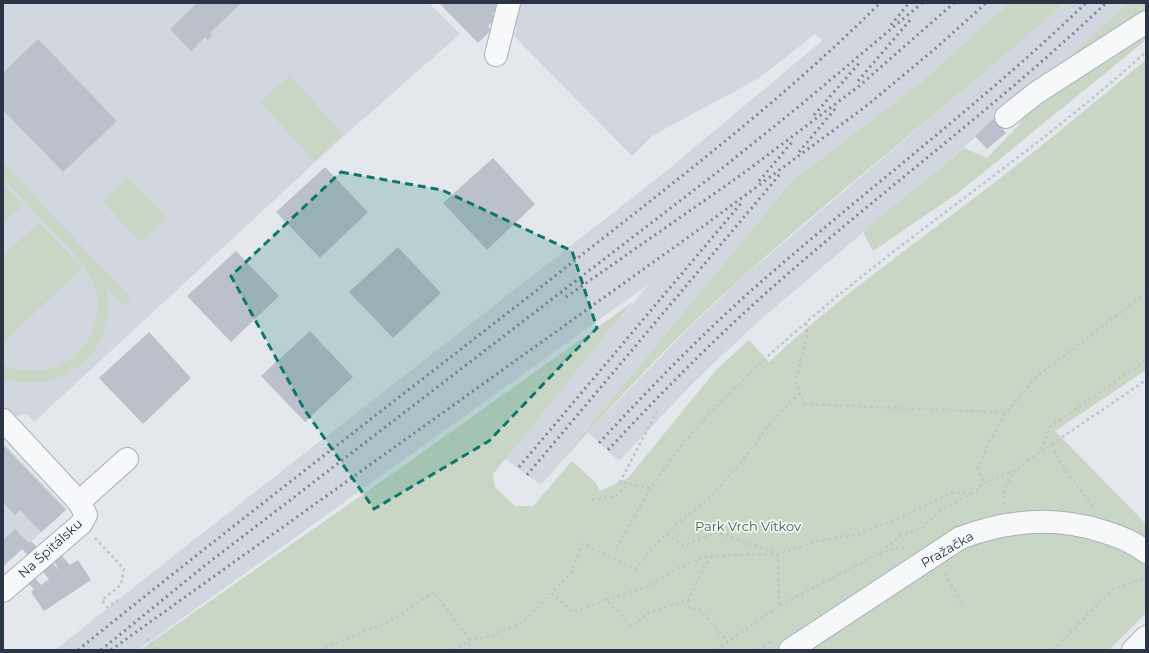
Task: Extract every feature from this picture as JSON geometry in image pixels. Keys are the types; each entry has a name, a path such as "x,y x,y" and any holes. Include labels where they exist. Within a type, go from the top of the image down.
{"street":[{"path":"496,55 509,3"},
{"path":"1006,117 1036,93 1146,22"},
{"path":"3,420 79,502 127,459"},
{"name":"Na Špitálsku","path":"3,591 81,524 86,515 79,502"},
{"name":"Pražačka","path":"790,650 960,538 980,531 1002,525 1039,521 1086,526 1122,538 1137,545 1146,552"},
{"path":"1133,650 1146,637"}],"path":[{"path":"616,548 650,488 687,439 747,376 806,323 883,260 1053,128 1146,52"},
{"path":"984,483 978,469 989,442 1005,414 1036,377 1146,293"},
{"path":"806,323 808,336 795,382 804,404 998,412 1005,414"},
{"path":"1041,451 1050,427 1146,360"},
{"path":"876,555 900,536 920,529 938,513 971,494 984,483 1016,470 1041,451 1146,380"},
{"path":"453,650 470,640 492,636 523,622 571,573 582,544 636,569 648,552 681,520 709,499 739,465 770,424 799,393"},
{"path":"650,488 620,482 657,411"},
{"path":"1052,444 1057,457 1067,474 1085,495 1094,508 1094,513"},
{"path":"1003,509 1006,485 1016,470"},
{"path":"592,500 616,496 630,483"},
{"path":"552,593 573,612 651,585 674,570 700,558 713,556 778,554 818,541 859,534 908,514 954,492 971,494"},
{"path":"81,524 124,569 121,585 102,600 107,607 120,599"},
{"path":"667,534 683,546 716,532 778,554"},
{"path":"716,650 779,606 876,555 898,547 911,549"},
{"path":"778,554 779,606"},
{"path":"713,556 705,565 688,600 690,609 699,609 728,642"},
{"path":"942,567 961,602"},
{"path":"1053,650 1112,590 1146,578"},
{"path":"318,650 390,621 434,592 470,640"},
{"path":"606,600 632,626 649,612 688,600"},
{"path":"147,638 155,648 152,650"},
{"path":"467,650 470,640"}],"highlighted area":[{"path":"341,172 442,190 572,251 597,328 489,441 374,509 304,409 231,276"}],"shaded area":[{"path":"3,3 429,3 460,34 336,143 34,422 27,414 14,417 3,406"},
{"path":"521,3 1009,3 919,84 792,181 541,485 504,458 649,284 138,650 55,650 664,173 823,40 815,34 759,78 652,136 632,156 514,36 517,27 514,23"},
{"path":"1064,3 1128,3 1061,65 761,319 696,380 619,461 588,432 689,328 743,277"},
{"path":"3,443 67,509 3,567"}],"green space":[{"path":"1009,3 1064,3 802,225 716,301 670,345 626,391 541,485 792,181 919,84"},
{"path":"1128,3 1146,3 1146,40 958,193 873,251 864,234 865,230 964,148 987,158 1018,126 1061,65"},
{"name":"Park Vrch Vítkov","path":"1146,60 1146,370 1055,431 1146,524 1146,613 1109,650 140,650 402,467 633,302 493,474 495,487 515,506 533,506 572,461 596,483 600,491 628,478 716,370 749,340 769,362 848,294 1027,158"},
{"path":"290,75 343,134 314,161 260,102"},
{"path":"3,163 132,299 124,306 107,289 107,318 103,334 96,348 87,359 75,369 62,376 47,381 32,383 17,382 3,378 3,365 30,371 47,369 64,363 76,355 89,338 95,323 98,308 97,294 93,282 78,259 3,179"},
{"path":"128,178 166,217 140,242 103,202"},
{"path":"3,184 23,205 3,224"},
{"path":"39,222 82,268 3,343 3,256"}],"building":[{"path":"197,3 241,3 210,33 212,35 208,40 205,37 191,51 170,29"},
{"path":"439,3 499,3 501,6 492,14 496,18 488,26 491,30 478,43"},
{"path":"38,39 117,121 63,172 3,110 3,73"},
{"path":"993,119 1006,133 987,149 975,136"},
{"path":"493,158 535,204 487,250 443,203"},
{"path":"325,167 368,212 320,258 276,212"},
{"path":"398,247 441,293 393,338 349,292"},
{"path":"236,251 279,296 231,342 187,296"},
{"path":"310,331 353,377 305,422 261,376"},
{"path":"149,332 191,378 143,424 99,378"},
{"path":"3,445 66,510 41,532 20,510 15,515 3,502"},
{"path":"15,529 29,543 31,541 60,571 52,559 60,554 70,565 78,560 91,580 44,611 31,592 34,589 23,578 30,572 41,585 49,579 22,549 3,566 3,540"}],"railway":[{"path":"78,650 722,144 803,75 880,3"},
{"path":"891,25 909,3"},
{"path":"101,650 203,567 715,174 797,108 922,3"},
{"path":"566,297 741,175 858,87 954,3"},
{"path":"111,650 694,233 865,107 936,48 986,3"},
{"path":"599,443 674,364 753,289 1005,77 1086,3"},
{"path":"608,450 689,366 775,285 858,214 984,111 1106,3"},
{"path":"858,81 911,19"},
{"path":"814,115 860,62"},
{"path":"799,152 835,109"},
{"path":"759,181 794,140"},
{"path":"527,475 781,173"},
{"path":"519,467 743,201"}]}
